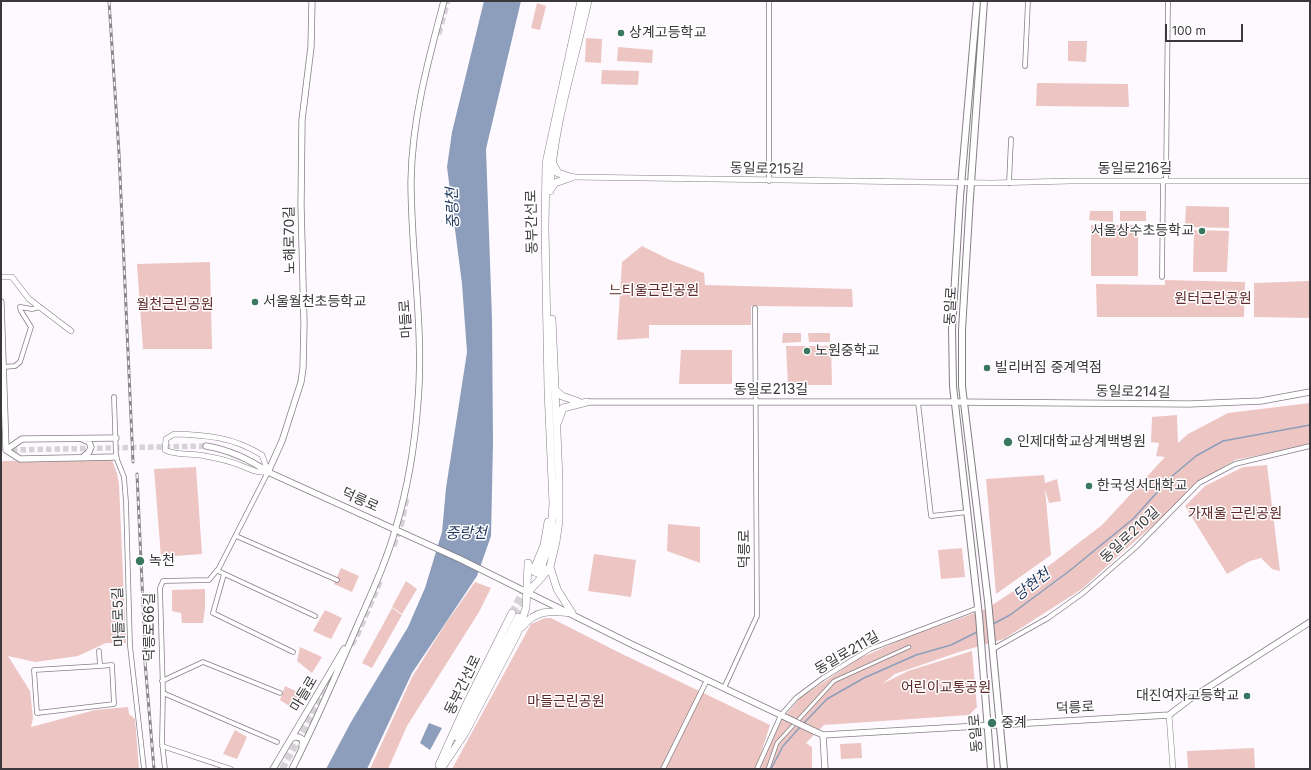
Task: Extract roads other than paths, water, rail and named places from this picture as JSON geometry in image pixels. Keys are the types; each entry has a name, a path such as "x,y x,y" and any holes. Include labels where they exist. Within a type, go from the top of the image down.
{"highway":[{"name":"동부간선로","path":"550,446 553,498 550,543 538,567 548,523 550,446 553,430 546,291 546,168 548,149 581,1"},
{"path":"545,218 550,191 552,158 588,1"},
{"path":"552,158 555,170 558,173 572,177"},
{"path":"550,191 555,183 572,177"},
{"path":"527,592 550,567 559,521 558,461 553,430 554,389 552,320 546,291"},
{"path":"554,389 562,396 571,400 587,402"},
{"path":"553,430 563,408 587,402"},
{"path":"553,498 558,470"},
{"path":"439,769 465,733 517,634 525,612 528,563 532,571 536,573 542,574 550,567"},
{"path":"550,567 557,589 572,613"},
{"path":"517,634 531,617 542,613 572,613"},
{"name":"동부간선로","path":"439,769 515,615"}],"main road":[{"name":"노해로70길","path":"268,472 282,441 301,382 303,368 304,323 301,205 302,120 311,46 312,1"},
{"name":"마들로","path":"292,769 333,684 355,630 396,529 405,491 415,428 420,372 420,338 411,182 413,148 418,109 426,68 444,1"},
{"name":"동일로","path":"976,1 961,183 952,329 954,402 979,616 991,769"},
{"name":"동일로","path":"984,1 962,330 962,386 993,646 1004,769"},
{"path":"1,302 6,450"},
{"name":"동일로214길","path":"954,402 1189,404 1261,402 1310,392"},
{"name":"동일로213길","path":"587,402 954,402"},
{"path":"82,438 89,442 91,447 89,452 82,458"},
{"path":"6,450 22,439 116,438"},
{"name":"덕릉로","path":"206,446 236,454 252,461 268,472 411,536 822,735 1169,715"},
{"path":"6,450 20,459 116,457"},
{"path":"1169,715 1255,656 1310,622"},
{"name":"마들로","path":"272,769 355,630"},
{"path":"822,735 824,769"},
{"path":"290,740 295,737 301,739 303,743 302,748"}],"street":[{"path":"769,1 769,181"},
{"path":"1025,66 1028,1"},
{"path":"1162,277 1168,1"},
{"path":"1009,183 1011,139"},
{"name":"동일로215길","path":"572,177 961,183"},
{"name":"동일로216길","path":"961,183 1164,180 1310,181"},
{"path":"1,277 12,277 29,299 71,331"},
{"path":"4,367 15,366 20,362 31,327 20,307 32,309 40,307"},
{"name":"덕릉로","path":"724,688 757,616 757,402 755,308"},
{"path":"114,398 116,457"},
{"path":"918,402 931,516 968,512"},
{"path":"268,472 258,473 241,466 207,456 194,454 173,454 165,450 166,439 174,434 223,438 244,444 262,454 268,472 218,571 315,616"},
{"name":"동일로210길","path":"993,646 1048,618 1083,593 1136,547 1199,483 1235,464 1310,446"},
{"name":"마들로5길","path":"116,457 124,477 130,646 144,769"},
{"path":"236,536 337,580"},
{"name":"덕릉로66길","path":"165,769 162,746 163,693 159,598 163,581 210,580 218,571"},
{"path":"224,574 213,613 293,652"},
{"name":"동일로211길","path":"757,769 781,715 796,698 823,678 870,649 978,608"},
{"path":"768,769 777,743 834,681 909,647"},
{"path":"99,651 100,666"},
{"path":"162,681 203,662 280,694"},
{"path":"112,665 114,704 37,713 34,670 100,666 112,665"},
{"path":"663,769 707,680"},
{"path":"163,693 276,742"},
{"path":"1169,715 1173,769"},
{"path":"162,746 231,769"}],"water":[{"name":"중랑천","path":"484,1 521,1 486,149 492,319 493,442 491,536 477,576 412,673 367,769 326,769 351,722 408,627 425,588 442,532 446,488 467,352 462,284 447,167 452,132"},
{"path":"429,723 442,728 430,750 420,743"}],"waterway":[{"name":"당현천","path":"993,624 1010,615 1068,572 1133,519 1171,477 1196,456 1223,441 1310,425"},
{"name":"당현천","path":"804,723 827,699 864,678 916,655 951,645 979,631"},
{"name":"당현천","path":"771,769 783,746 801,726"}],"tunnel":[{"path":"438,34 447,1"},
{"path":"12,450 206,446"},
{"path":"393,546 401,523 406,498"},
{"path":"351,645 380,580"},
{"path":"512,613 526,585"},
{"path":"518,617 526,599"},
{"path":"282,769 335,673"}],"railway":[{"path":"109,1 119,153 133,462"},
{"path":"137,474 145,648"},
{"path":"145,662 154,769"}],"place":[{"name":"상계고등학교","path":"621,33"},
{"name":"서울상수초등학교","path":"1202,231"},
{"name":"서울월천초등학교","path":"255,302"},
{"name":"노원중학교","path":"807,351"},
{"name":"빌리버짐 중계역점","path":"987,368"},
{"name":"인제대학교상계백병원","path":"1008,442"},
{"name":"한국성서대학교","path":"1089,486"},
{"name":"녹천","path":"140,561"},
{"name":"대진여자고등학교","path":"1247,696"},
{"name":"중계","path":"992,723"}],"park label":[{"name":"느티울근린공원","path":"654,291"},
{"name":"원터근린공원","path":"1213,299"},
{"name":"월천근린공원","path":"175,305"},
{"name":"가재울 근린공원","path":"1235,514"},
{"name":"어린이교통공원","path":"946,688"},
{"name":"마들근린공원","path":"566,702"}]}
